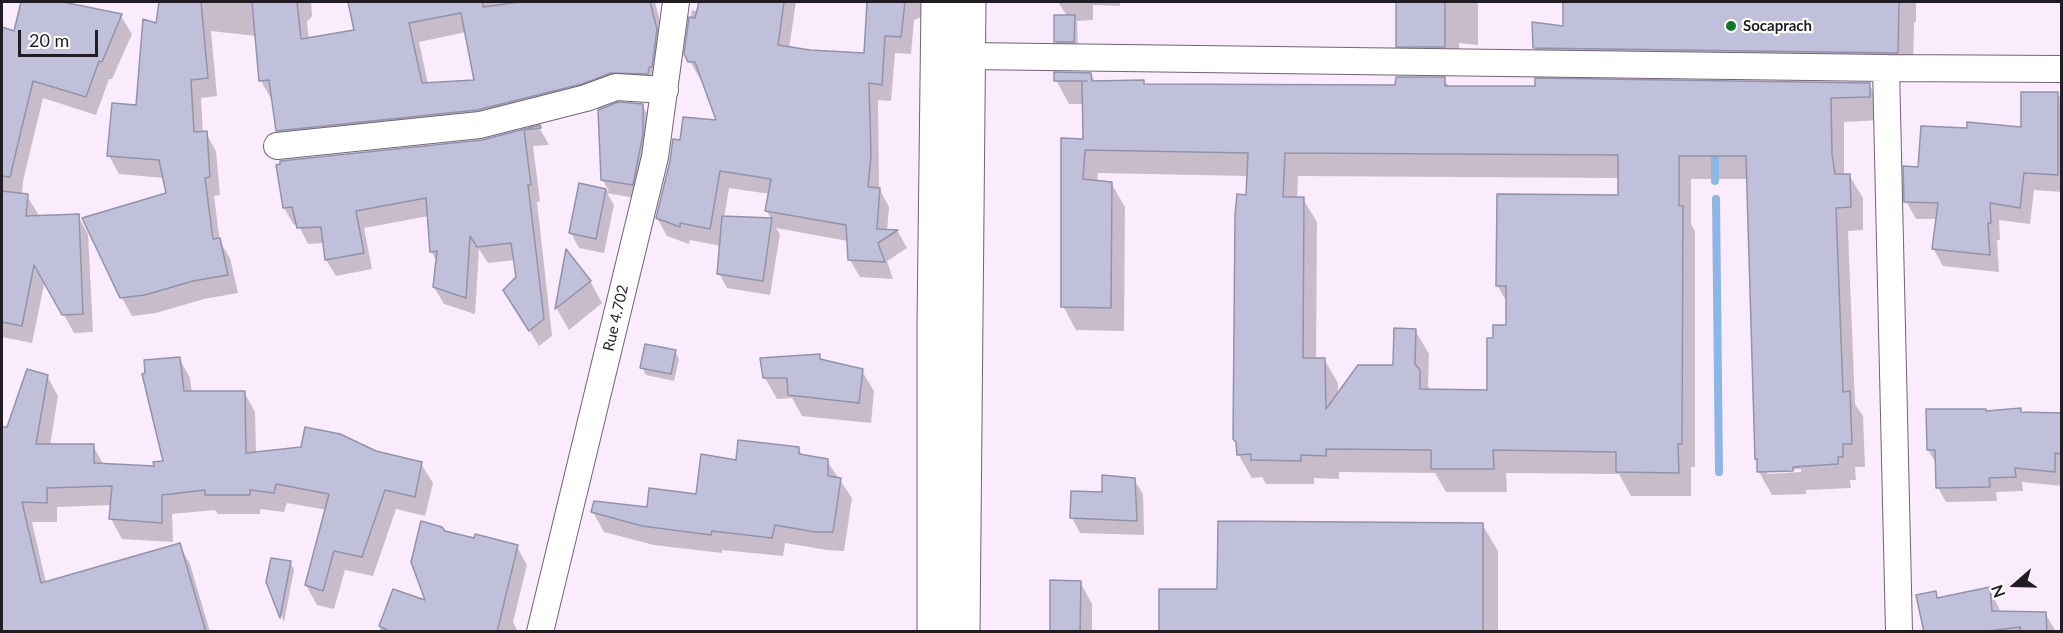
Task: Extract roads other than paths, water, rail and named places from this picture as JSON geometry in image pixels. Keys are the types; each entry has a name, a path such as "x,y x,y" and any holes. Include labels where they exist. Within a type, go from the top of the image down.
{"highway":[{"path":"934,632 934,322 938,2"},
{"path":"963,632 969,2"}],"street":[{"name":"Rue 4.702","path":"540,632 655,157 676,2"},
{"path":"969,56 2061,69"},
{"path":"1887,68 1899,632"},
{"path":"277,146 480,125 586,98 616,87 665,90"}],"waterway":[{"path":"1715,145 1715,181"},
{"path":"1716,199 1719,472"}],"place":[{"name":"Socaprach","path":"1731,26"}]}
